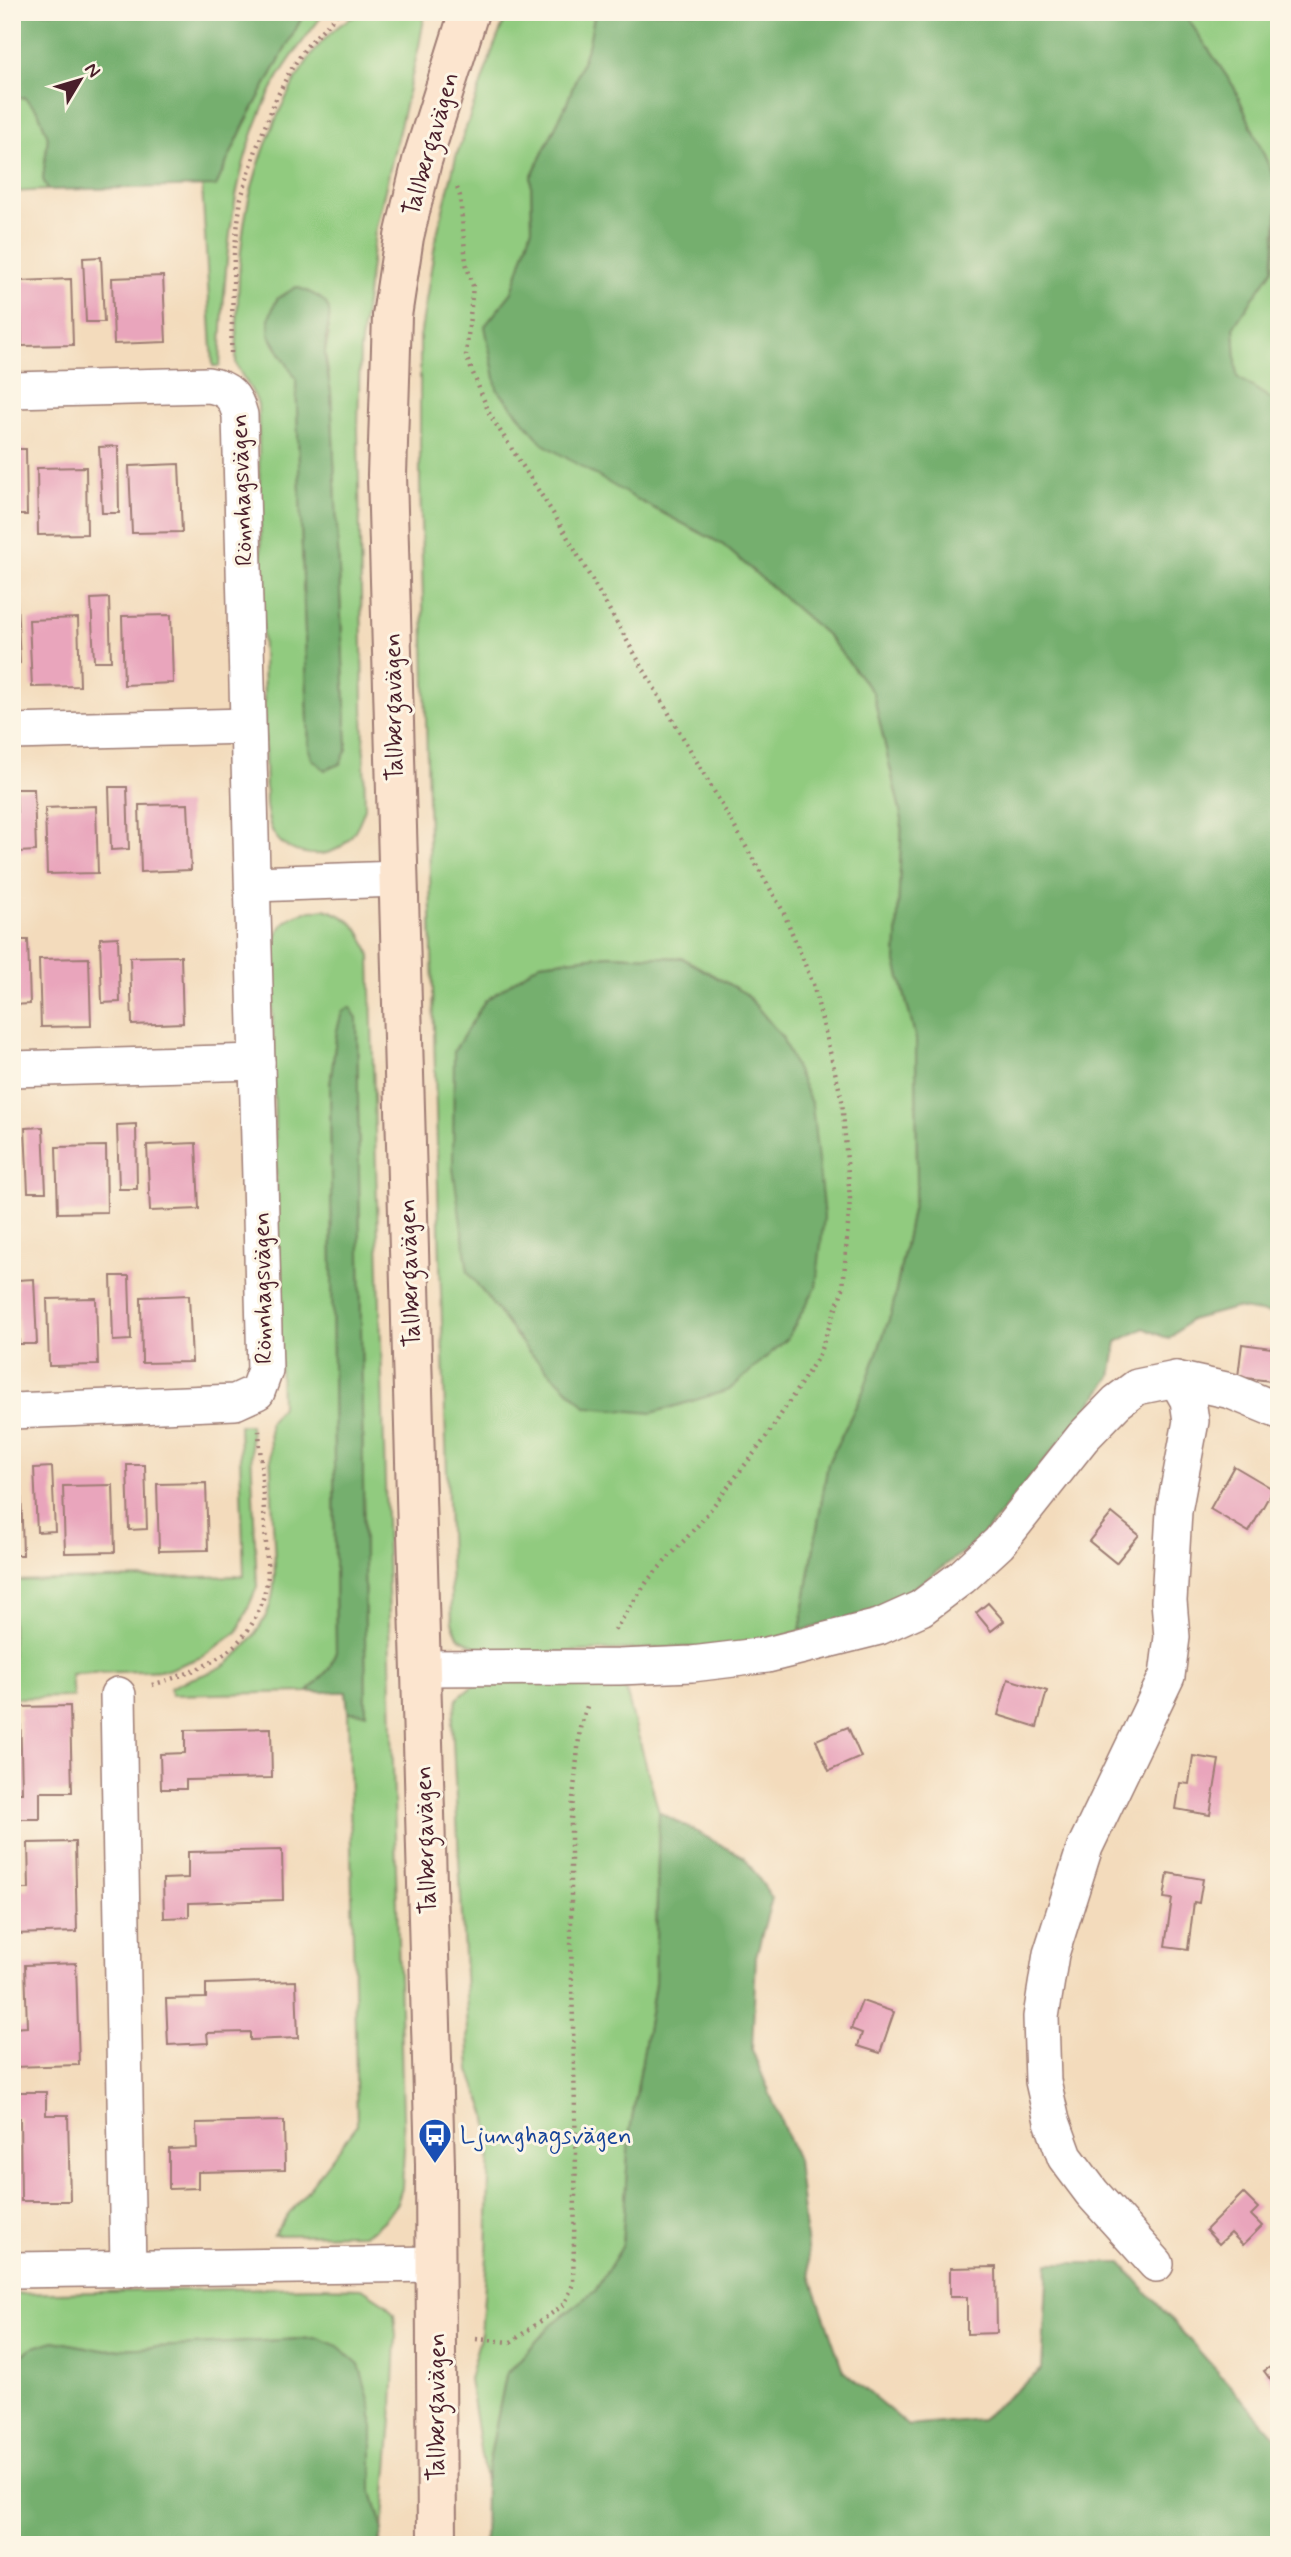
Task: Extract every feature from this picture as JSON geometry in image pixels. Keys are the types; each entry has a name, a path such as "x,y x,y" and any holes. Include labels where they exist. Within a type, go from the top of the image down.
{"street":[{"name":"Tallbergavägen","path":"436,2545 436,2264 387,475 392,316 404,237 422,161 469,12"},
{"name":"Rönnhagsvägen","path":"12,390 208,385 230,392 237,402 240,415 265,1370 257,1392 234,1402 12,1411"},
{"path":"12,732 247,726"},
{"path":"253,884 398,879"},
{"path":"12,1069 257,1062"},
{"path":"1156,2264 1092,2193 1065,2157 1052,2121 1043,2081 1041,2017 1051,1954 1086,1847 1167,1676 1172,1637 1169,1601 1174,1511 1191,1421 1188,1400 1176,1379"},
{"path":"420,1668 692,1664 767,1655 879,1627 921,1608 962,1577 999,1543 1083,1437 1116,1402 1137,1387 1176,1379 1231,1391 1279,1410"},
{"path":"118,1695 128,2269"},
{"path":"12,2270 436,2264"}],"path":[{"path":"230,392 234,254 241,198 275,101 289,73 306,47 339,12"},
{"path":"455,185 460,196 466,263 473,286 466,356 490,415 558,521 783,911 813,984 842,1100 850,1199 843,1289 818,1357 765,1439 700,1523 648,1580 611,1635 600,1667 580,1728 571,1819 576,2154 573,2284 565,2304 511,2342 470,2338"},
{"path":"118,1695 181,1676 224,1656 250,1629 268,1577 257,1392"}],"green space":[{"path":"12,12 305,12 244,125 216,186 48,190 43,179 48,137 38,111 24,97 12,100"},
{"path":"305,12 325,12 275,83 247,150 238,185 227,257 220,366 213,366 202,186 216,186 244,125"},
{"path":"368,12 425,13 375,232 360,350 358,429 365,808 355,831 342,846 330,852 313,854 296,851 281,843 272,830 266,806 258,405 236,363 238,305 247,208 262,156 288,94 305,65 324,40 345,22","holes":["277,299 329,334 325,352 331,392 347,748 309,749 296,379 270,334"]},
{"path":"508,12 595,12 589,43 567,103 531,177 532,228 512,292 485,326 636,499 722,544 827,635 873,693 902,819 896,962 916,1039 917,1185 892,1311 863,1392 828,1463 800,1631 756,1645 504,1654 479,1648 459,1638 452,1622 425,682 420,337 436,238 456,157","holes":["609,955 683,958 746,994 782,1037 540,963"]},
{"path":"595,12 1183,12 1234,87 1279,189 1273,269 1234,326 1237,377 1279,404 1279,1315 1235,1308 1190,1320 1169,1339 1144,1328 1117,1342 1111,1377 979,1540 878,1611 800,1631 828,1463 863,1392 892,1311 917,1185 916,1039 896,962 902,819 873,693 827,635 722,544 636,499 543,444 497,389 485,326 512,292 532,228 531,177 567,103 589,43"},
{"path":"1183,12 1279,12 1279,189 1234,87"},
{"path":"24,97 38,111 48,137 43,179 48,190 12,192 12,100"},
{"path":"1279,213 1277,405 1236,377 1234,326 1273,269"},
{"path":"296,287 321,299 329,312 325,357 331,392 347,749 340,764 325,770 312,759 309,749 296,379 269,334 269,318 277,299"},
{"path":"325,909 354,925 370,955 404,2150 402,2188 397,2203 373,2230 364,2234 273,2235 357,2125 348,1712 366,1712 357,1018 337,1030 330,1086 336,1652 329,1669 308,1692 171,1695 170,1688 214,1671 235,1657 261,1625 272,1598 275,1560 269,1422 281,1407 271,947 280,929 290,918 297,914"},
{"path":"609,955 682,958 746,994 782,1037 812,1105 824,1217 816,1287 787,1339 729,1390 652,1413 586,1407 527,1350 468,1272 453,1168 454,1051 485,1001 540,963"},
{"path":"350,1007 357,1018 366,1713 348,1712 346,1692 308,1692 329,1669 336,1652 330,1086 337,1030 342,1012"},
{"path":"239,1425 250,1425 257,1587 238,1631 204,1656 167,1670 71,1674 73,1697 12,1698 12,1581 244,1576"},
{"path":"492,1680 624,1684 659,1812 655,1984 629,2137 622,2247 595,2291 552,2324 506,2375 485,2481 469,2379 481,2333 487,2257 490,2138 486,2113 470,2071 452,1723 457,1699 473,1686"},
{"path":"659,1812 744,1857 772,1898 756,1956 752,2050 797,2160 810,2275 843,2371 909,2426 981,2419 1042,2369 1048,2263 1121,2263 1279,2441 1279,2545 484,2545 485,2481 506,2375 552,2324 595,2291 622,2247 629,2137 655,1984"},
{"path":"362,2288 386,2304 394,2314 396,2336 393,2407 383,2531 372,2492 372,2410 318,2338 102,2350 54,2341 12,2364 12,2294"},
{"path":"318,2338 338,2346 359,2364 372,2410 372,2492 383,2531 379,2545 12,2545 12,2364 31,2348 54,2341 102,2350"}],"building":[{"path":"101,257 104,322 86,322 83,258"},
{"path":"163,276 166,342 114,344 112,278"},
{"path":"71,279 73,345 22,346 20,281"},
{"path":"118,446 119,513 102,513 99,447"},
{"path":"12,449 26,449 27,515 12,515"},
{"path":"179,464 182,532 132,533 129,466"},
{"path":"86,467 87,534 38,535 37,468"},
{"path":"109,598 111,661 94,661 91,599"},
{"path":"12,601 17,601 20,663 12,664"},
{"path":"171,615 173,683 124,685 122,616"},
{"path":"78,618 80,686 32,687 29,620"},
{"path":"109,787 127,787 129,849 111,850"},
{"path":"16,789 34,789 36,851 18,852"},
{"path":"188,804 191,870 141,872 139,805"},
{"path":"96,806 98,873 47,874 45,808"},
{"path":"118,937 120,1002 102,1003 100,938"},
{"path":"12,940 28,940 30,1004 12,1005"},
{"path":"181,956 183,1023 132,1025 130,957"},
{"path":"89,958 91,1026 41,1027 39,959"},
{"path":"136,1124 137,1189 119,1189 117,1125"},
{"path":"43,1127 46,1192 28,1192 25,1128"},
{"path":"196,1143 199,1209 150,1211 147,1145"},
{"path":"106,1146 107,1212 58,1213 56,1147"},
{"path":"111,1276 129,1276 131,1340 113,1341"},
{"path":"34,1279 37,1344 19,1344 17,1280"},
{"path":"189,1295 192,1362 142,1363 141,1297"},
{"path":"96,1298 98,1365 49,1366 47,1299"},
{"path":"1242,1344 1279,1349 1279,1382 1238,1377"},
{"path":"127,1465 145,1465 147,1529 129,1530"},
{"path":"1234,1466 1273,1489 1249,1532 1210,1509"},
{"path":"52,1467 55,1531 37,1532 34,1468"},
{"path":"206,1483 208,1550 159,1551 157,1484"},
{"path":"113,1485 115,1552 65,1553 63,1486"},
{"path":"12,1487 21,1487 23,1555 12,1555"},
{"path":"1112,1513 1139,1535 1116,1563 1089,1541"},
{"path":"988,1603 1004,1621 991,1631 976,1613"},
{"path":"1008,1679 1047,1691 1037,1727 998,1715"},
{"path":"70,1706 72,1792 40,1792 40,1819 12,1819 12,1793 22,1793 20,1707"},
{"path":"848,1727 861,1757 829,1771 816,1740"},
{"path":"271,1728 272,1778 186,1780 186,1789 161,1789 160,1754 185,1753 185,1730"},
{"path":"1193,1756 1219,1760 1210,1815 1176,1809 1180,1783 1189,1784"},
{"path":"75,1842 77,1932 12,1934 12,1889 29,1889 28,1843"},
{"path":"282,1850 283,1900 189,1903 189,1917 164,1918 163,1879 188,1878 188,1852"},
{"path":"1168,1873 1203,1879 1199,1903 1194,1902 1188,1949 1165,1946 1172,1899 1164,1898"},
{"path":"76,1963 79,2065 12,2067 12,2028 27,2027 25,1965"},
{"path":"296,1981 298,2038 250,2040 250,2032 207,2033 208,2043 168,2045 166,1999 206,1998 206,1984"},
{"path":"862,2001 894,2012 880,2053 858,2046 862,2033 851,2029"},
{"path":"12,2092 46,2092 46,2115 68,2115 70,2201 21,2201 20,2118 12,2118"},
{"path":"284,2121 285,2170 198,2172 198,2188 169,2189 169,2149 197,2148 196,2123"},
{"path":"1243,2193 1258,2208 1251,2215 1262,2226 1243,2245 1231,2233 1219,2244 1206,2230"},
{"path":"996,2267 997,2333 967,2334 967,2297 950,2297 950,2268"},
{"path":"1279,2361 1279,2391 1264,2371"}],"place":[{"name":"Ljunghagsvägen","path":"435,2165"}]}
